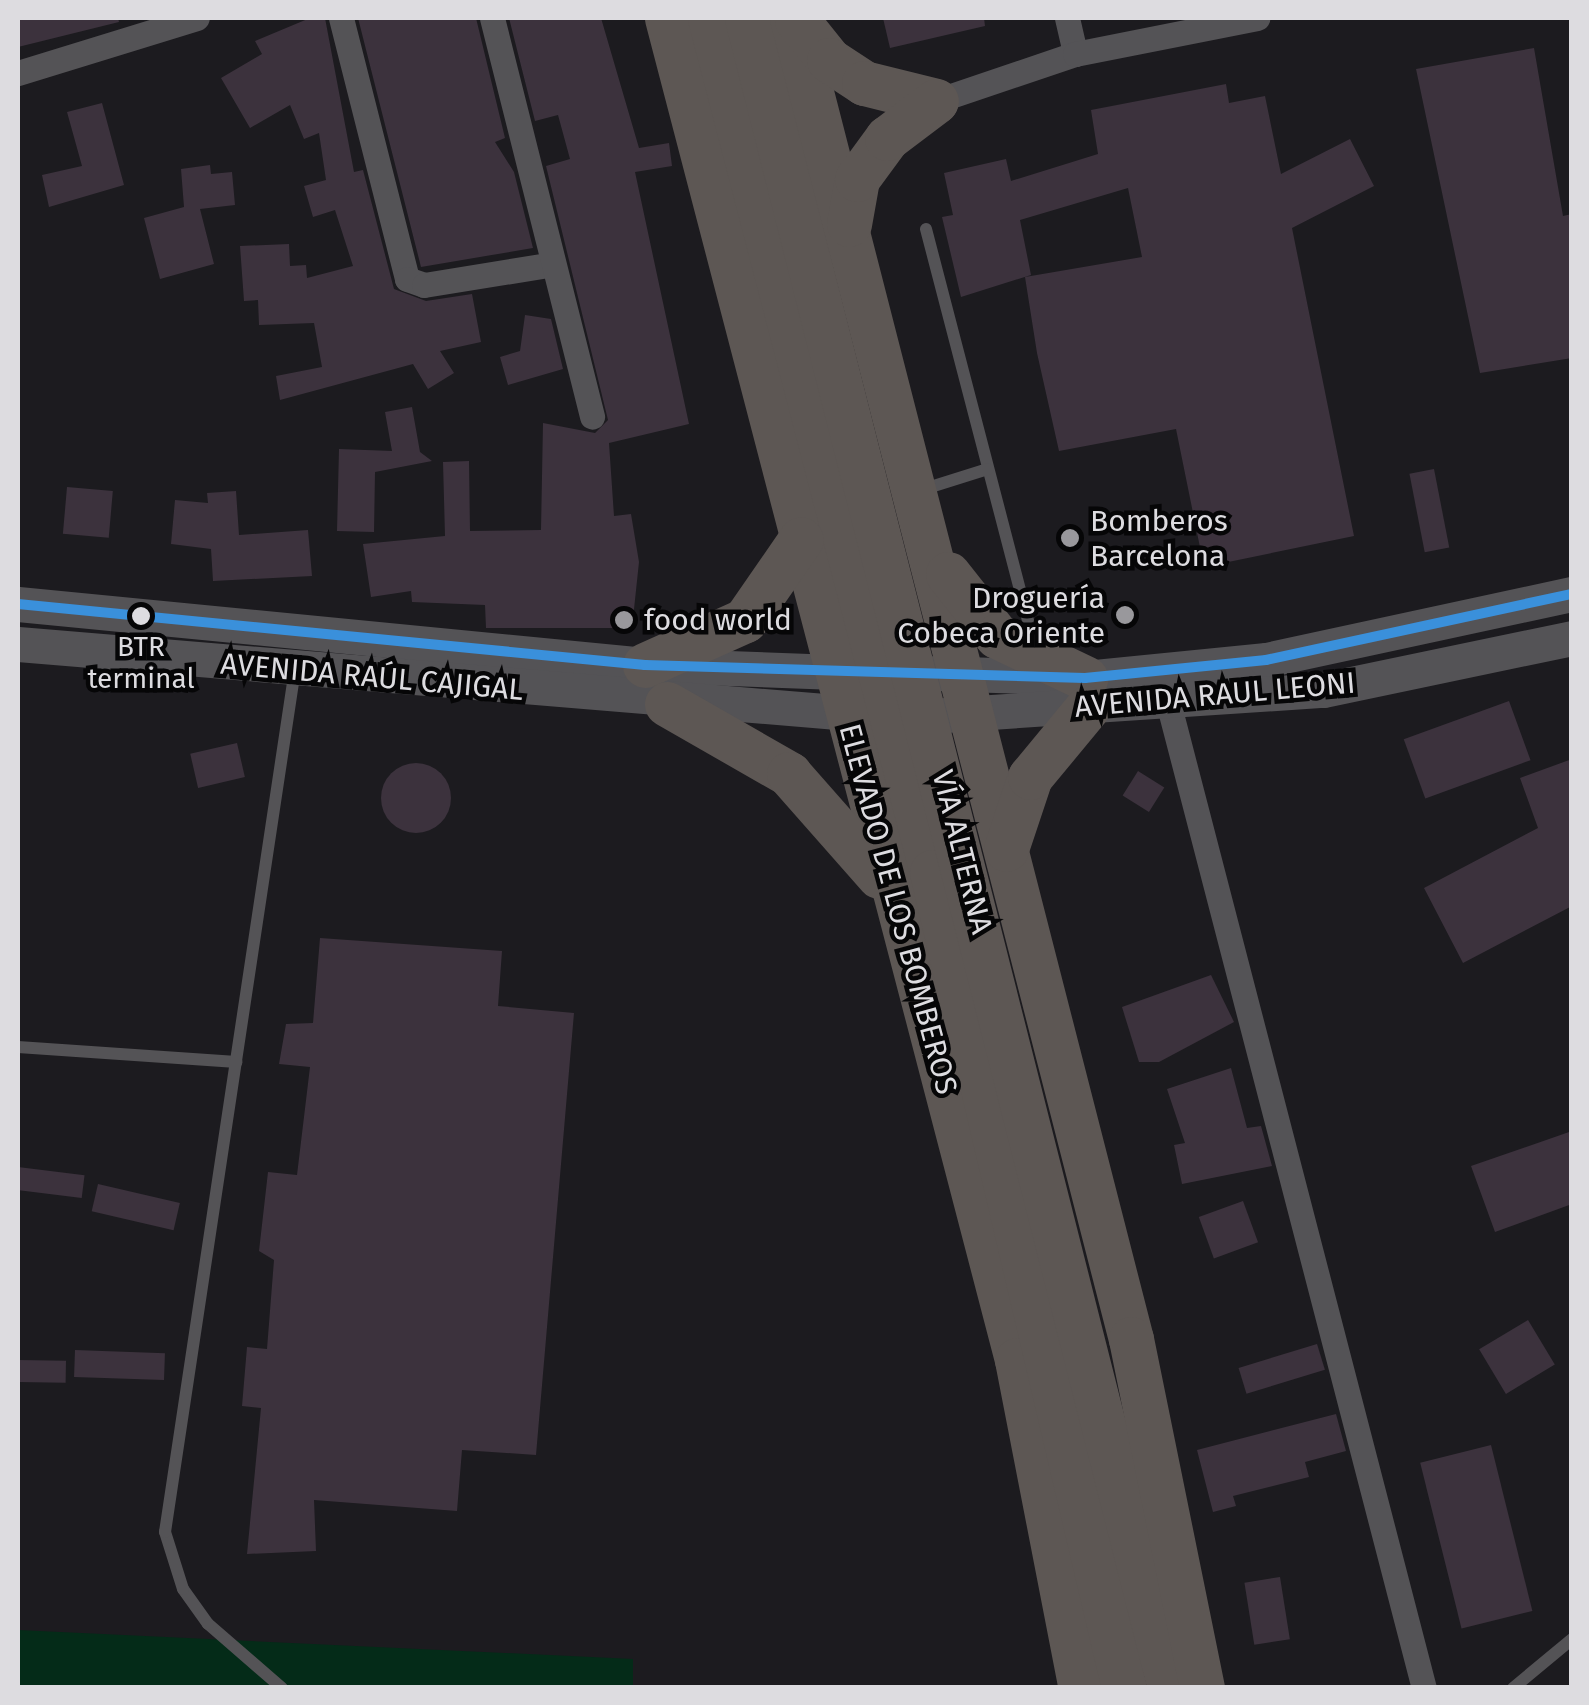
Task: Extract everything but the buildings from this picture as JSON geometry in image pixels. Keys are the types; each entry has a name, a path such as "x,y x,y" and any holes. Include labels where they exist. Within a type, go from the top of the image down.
{"highway":[{"name":"ELEVADO DE LOS BOMBEROS","path":"667,18 1017,1360 1081,1688"},
{"name":"VÍA ALTERNA","path":"710,18 872,573 968,862 1170,1688"},
{"name":"VÍA ALTERNA","path":"748,18 872,573"},
{"name":"ELEVADO DE LOS BOMBEROS","path":"794,18 969,694 968,862 1124,1688"},
{"path":"794,18 829,60 864,83 936,102"},
{"path":"848,232 858,178 887,138 936,102"},
{"path":"916,501 964,601 1038,662 1086,693 968,862"},
{"path":"645,665 745,620 801,539"},
{"path":"667,704 756,750 813,796 898,908"},
{"name":"ELEVADO DE LOS BOMBEROS","path":"968,862 1130,1338 1202,1688"}],"main road":[{"name":"AVENIDA RAUL LEONI","path":"1086,693 1266,660 1572,594"},
{"path":"18,604 645,665 841,694"},
{"name":"AVENIDA RAUL LEONI","path":"841,694 1086,693 1168,702 1323,690 1572,638"},
{"name":"AVENIDA RAÚL CAJIGAL","path":"18,644 667,704 841,694"}],"street":[{"path":"18,74 197,18"},
{"path":"341,18 406,279 424,286 548,265"},
{"path":"492,18 548,265 592,417"},
{"path":"1067,18 1075,54"},
{"path":"936,102 1075,54 1257,18"},
{"path":"1168,702 1424,1688"}],"lane":[{"path":"926,228 1038,662"},
{"path":"916,501 988,469"},
{"path":"282,1688 208,1624 183,1590 166,1532 303,632"},
{"path":"18,1047 236,1062"},
{"path":"1513,1688 1572,1639"}],"green space":[{"path":"18,1630 633,1659 633,1688 18,1688"}],"transit line":[{"path":"18,604 645,665 1085,678 1266,660 1572,594"}],"place":[{"name":"Bomberos Barcelona","path":"1070,538"},
{"name":"Droguería Cobeca Oriente","path":"1125,615"},
{"name":"BTR terminal","path":"141,616"},
{"name":"food world","path":"624,620"}]}
